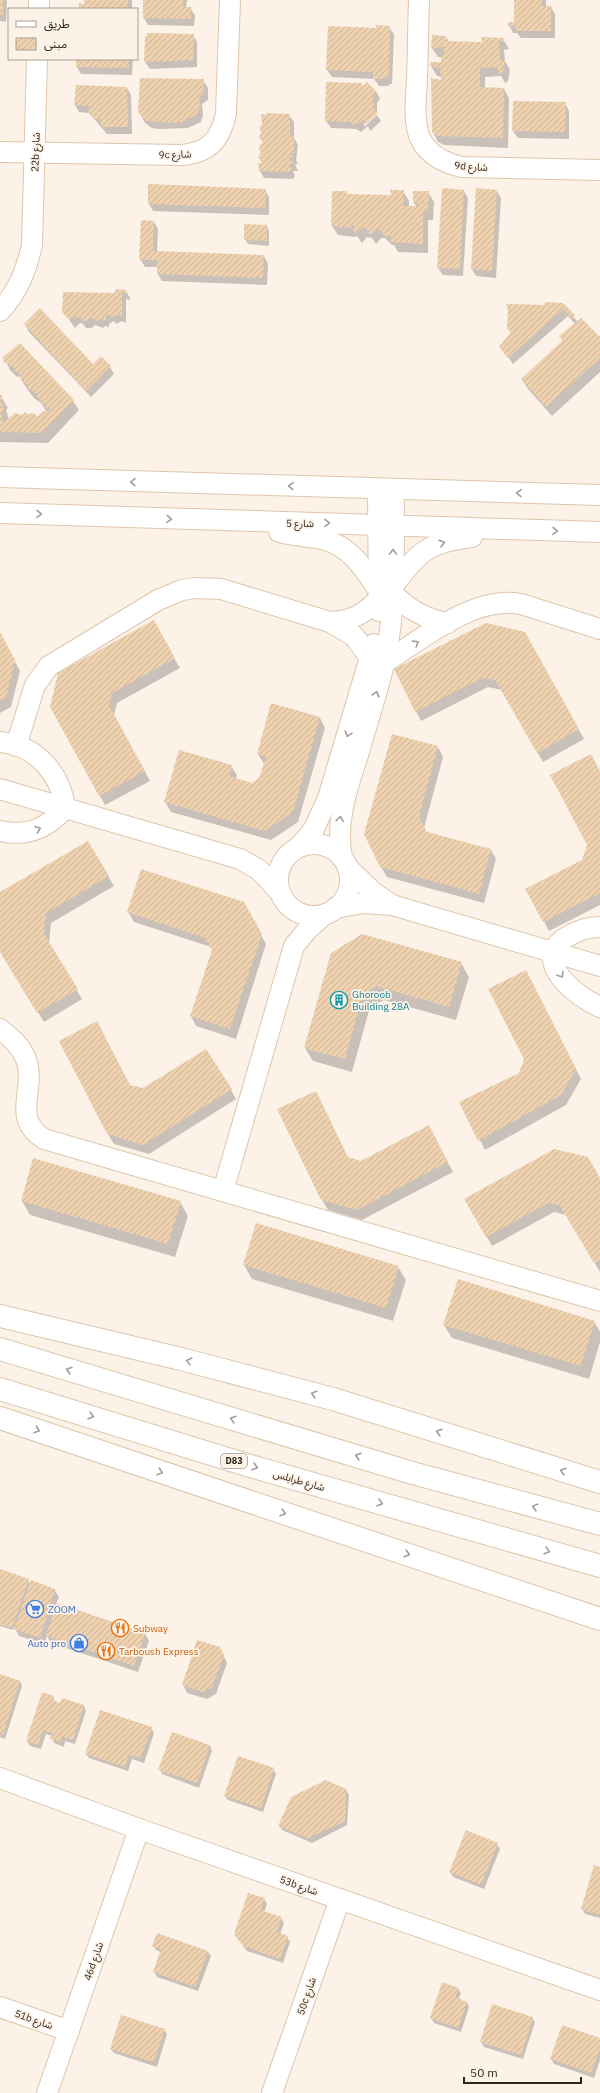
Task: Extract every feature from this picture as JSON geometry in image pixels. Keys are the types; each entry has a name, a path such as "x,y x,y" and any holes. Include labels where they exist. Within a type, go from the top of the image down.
{"highway":[{"path":"0,1316 181,1359 334,1399 600,1482"},
{"path":"0,1349 401,1469 600,1524"},
{"name":"شارع طرابلس","path":"0,1389 255,1467 600,1566"},
{"path":"0,1418 600,1619"}],"street":[{"name":"9c شارع","path":"0,152 181,155 194,154 206,148 216,139 223,128 226,114 230,0"},
{"name":"9d شارع","path":"419,0 416,116 417,127 421,139 427,149 437,158 449,164 462,167 600,170"},
{"name":"22b شارع","path":"0,311 9,301 20,284 28,265 32,245 37,60"},
{"path":"0,477 600,495"},
{"path":"294,946 282,896 278,871 294,850 314,829 328,798 377,660 389,637 386,592 386,489"},
{"name":"شارع 5","path":"0,513 600,532"},
{"path":"262,522 279,533 322,539 342,547 357,560 386,592 417,614 448,623"},
{"path":"330,622 349,620 366,611 386,592 417,555 442,542 527,530"},
{"path":"0,831 20,834 33,832 46,827 56,819 65,808 63,794 51,769 29,751 8,744 35,685 49,666 170,594 195,588 221,589 330,622 354,636 377,660"},
{"path":"223,1191 294,946 308,929 343,900 348,890 350,879 339,835 341,813 377,660 482,606 492,603 512,602 600,629"},
{"path":"0,789 240,859 258,869 282,896 290,908 307,915 363,903 392,905 600,966"},
{"path":"240,859 264,858 294,850 308,844 327,846 373,892 392,905"},
{"path":"600,927 582,930 570,935 560,942 553,952 554,964 567,985 576,993 600,1007"},
{"path":"0,1029 18,1045 26,1060 29,1077 26,1115 32,1129 44,1139 600,1301"},
{"name":"53b شارع","path":"0,1778 139,1829 600,1990"},
{"name":"46d شارع","path":"47,2093 139,1829"},
{"name":"50c شارع","path":"272,2093 340,1899"},
{"name":"51b شارع","path":"0,2006 69,2031"}],"building":[{"path":"0,0 3,0 3,15 0,14"},
{"path":"84,0 128,0 128,8 79,8 79,3 84,4"},
{"path":"143,0 183,0 183,7 191,7 191,19 143,18"},
{"path":"514,0 542,0 542,6 551,6 551,31 515,31 515,26 508,26 508,22 514,22"},
{"path":"376,25 390,26 389,77 385,77 385,79 373,79 373,72 326,70 328,26 376,28"},
{"path":"147,33 194,34 193,60 144,62 145,36 147,36"},
{"path":"432,35 446,36 446,41 482,42 481,37 504,38 504,41 499,41 500,60 505,60 503,72 498,74 498,67 480,68 480,87 504,88 503,138 438,136 432,132 431,78 441,80 440,68 430,66 430,62 441,62 441,55 444,55 444,47 431,48"},
{"path":"76,60 129,60 129,68 76,67"},
{"path":"140,78 204,79 204,92 199,97 200,107 197,114 184,121 176,123 147,121 138,111"},
{"path":"326,82 361,83 363,86 367,82 376,91 373,96 374,108 378,113 366,124 363,120 356,125 353,125 352,122 325,121"},
{"path":"76,85 127,87 128,127 101,127 101,119 94,119 88,112 90,106 74,105"},
{"path":"513,101 566,102 565,132 512,131"},
{"path":"266,113 290,114 290,136 294,137 294,153 289,153 289,155 294,155 294,157 289,157 290,161 294,161 294,164 289,164 289,167 292,168 289,172 259,171 258,163 262,163 261,159 258,159 260,153 262,154 259,149 260,144 262,144 262,140 259,138 260,134 262,134 259,127 262,125 261,114 266,115"},
{"path":"148,184 266,189 265,208 148,204"},
{"path":"442,188 464,190 460,269 437,268"},
{"path":"476,188 497,190 492,271 471,269"},
{"path":"390,190 404,190 403,206 418,206 418,203 413,203 413,191 429,191 428,211 423,211 423,244 391,242 391,236 385,236 379,229 376,229 370,235 366,228 362,227 356,234 353,230 355,227 353,225 350,228 331,226 332,191 347,191 347,194 391,195"},
{"path":"141,220 154,221 153,251 264,255 263,278 157,274 157,260 139,260"},
{"path":"244,224 267,225 267,241 244,240"},
{"path":"115,289 127,290 127,293 122,292 122,317 118,314 111,317 109,314 106,316 106,320 100,319 98,321 91,318 87,321 81,321 81,315 79,319 75,316 70,321 62,312 63,292 115,293"},
{"path":"545,302 563,303 575,315 573,320 563,309 508,358 499,347 511,332 507,329 508,310 506,304 544,305"},
{"path":"40,308 93,364 101,356 111,366 86,391 24,324"},
{"path":"581,318 600,337 600,358 546,407 521,379 563,340 559,336"},
{"path":"20,343 74,400 42,433 0,432 0,401 3,404 1,407 4,409 1,415 3,418 1,420 4,422 15,413 22,415 26,412 28,415 34,413 37,417 44,411 49,411 50,408 45,408 45,403 41,404 40,398 37,398 37,393 33,393 32,389 28,389 28,384 24,384 24,379 20,379 20,374 14,370 14,367 10,367 10,363 5,363 3,360 3,357"},
{"path":"0,394 3,397 0,401"},
{"path":"154,620 175,658 112,693 109,705 145,771 99,796 50,707 58,673"},
{"path":"486,623 525,632 579,729 537,753 495,680 482,678 415,712 394,669"},
{"path":"0,632 15,660 6,698 0,700"},
{"path":"271,703 320,717 293,812 265,831 164,802 179,750 232,765 229,776 252,783 259,778 266,757 257,754"},
{"path":"392,734 438,746 419,817 427,832 491,849 479,894 380,867 364,834"},
{"path":"591,754 600,771 600,893 543,922 525,889 582,860 587,845 550,775"},
{"path":"88,841 109,876 46,913 44,934 78,989 37,1013 0,952 0,892"},
{"path":"141,869 244,902 262,934 230,1029 190,1016 212,950 205,938 127,912"},
{"name":"Ghoroob Building 28A","path":"362,934 462,962 449,1007 376,986 363,994 345,1059 304,1048 331,953"},
{"path":"526,970 576,1069 561,1095 478,1141 459,1102 519,1073 524,1059 488,989"},
{"path":"97,1021 130,1085 143,1088 206,1049 232,1089 143,1145 107,1134 59,1041"},
{"path":"316,1091 348,1157 361,1161 429,1125 448,1162 357,1210 321,1200 277,1109"},
{"path":"554,1149 588,1157 600,1178 600,1260 594,1263 560,1206 548,1203 486,1237 464,1199"},
{"path":"33,1158 181,1201 168,1244 21,1201"},
{"path":"256,1223 399,1266 386,1308 243,1265"},
{"path":"458,1279 595,1321 581,1366 443,1325"},
{"path":"0,1569 29,1579 12,1628 0,1625"},
{"name":"ZOOM","path":"31,1580 55,1589 40,1638 14,1629"},
{"path":"57,1603 145,1633 134,1666 46,1636"},
{"path":"197,1640 220,1647 224,1655 212,1687 203,1692 182,1685"},
{"path":"0,1674 20,1681 3,1735 0,1734"},
{"path":"42,1692 54,1696 52,1700 60,1703 62,1698 84,1705 73,1740 63,1737 61,1742 50,1739 52,1733 43,1730 38,1745 26,1741"},
{"path":"100,1710 152,1727 141,1758 129,1755 125,1767 85,1754"},
{"path":"172,1732 210,1745 197,1783 158,1770"},
{"path":"238,1756 274,1768 261,1808 224,1796"},
{"path":"326,1780 346,1789 345,1821 308,1838 278,1826 291,1797"},
{"path":"466,1830 498,1843 481,1885 449,1872"},
{"path":"594,1865 600,1867 600,1915 581,1909"},
{"path":"248,1893 265,1898 261,1910 282,1917 277,1932 288,1936 280,1959 243,1946 234,1934"},
{"path":"157,1933 208,1951 195,1987 153,1972 161,1949 152,1946"},
{"path":"442,1982 459,1988 455,1997 467,2002 458,2028 430,2018"},
{"path":"492,2004 533,2017 521,2055 480,2042"},
{"path":"121,2015 165,2029 154,2062 110,2049"},
{"path":"562,2025 600,2038 600,2049 591,2073 550,2059"}],"place":[{"name":"Ghoroob Building 28A","path":"339,1000"},
{"name":"ZOOM","path":"35,1609"},
{"name":"Subway","path":"120,1628"},
{"name":"Auto pro","path":"79,1643"},
{"name":"Tarboush Express","path":"106,1651"}]}
